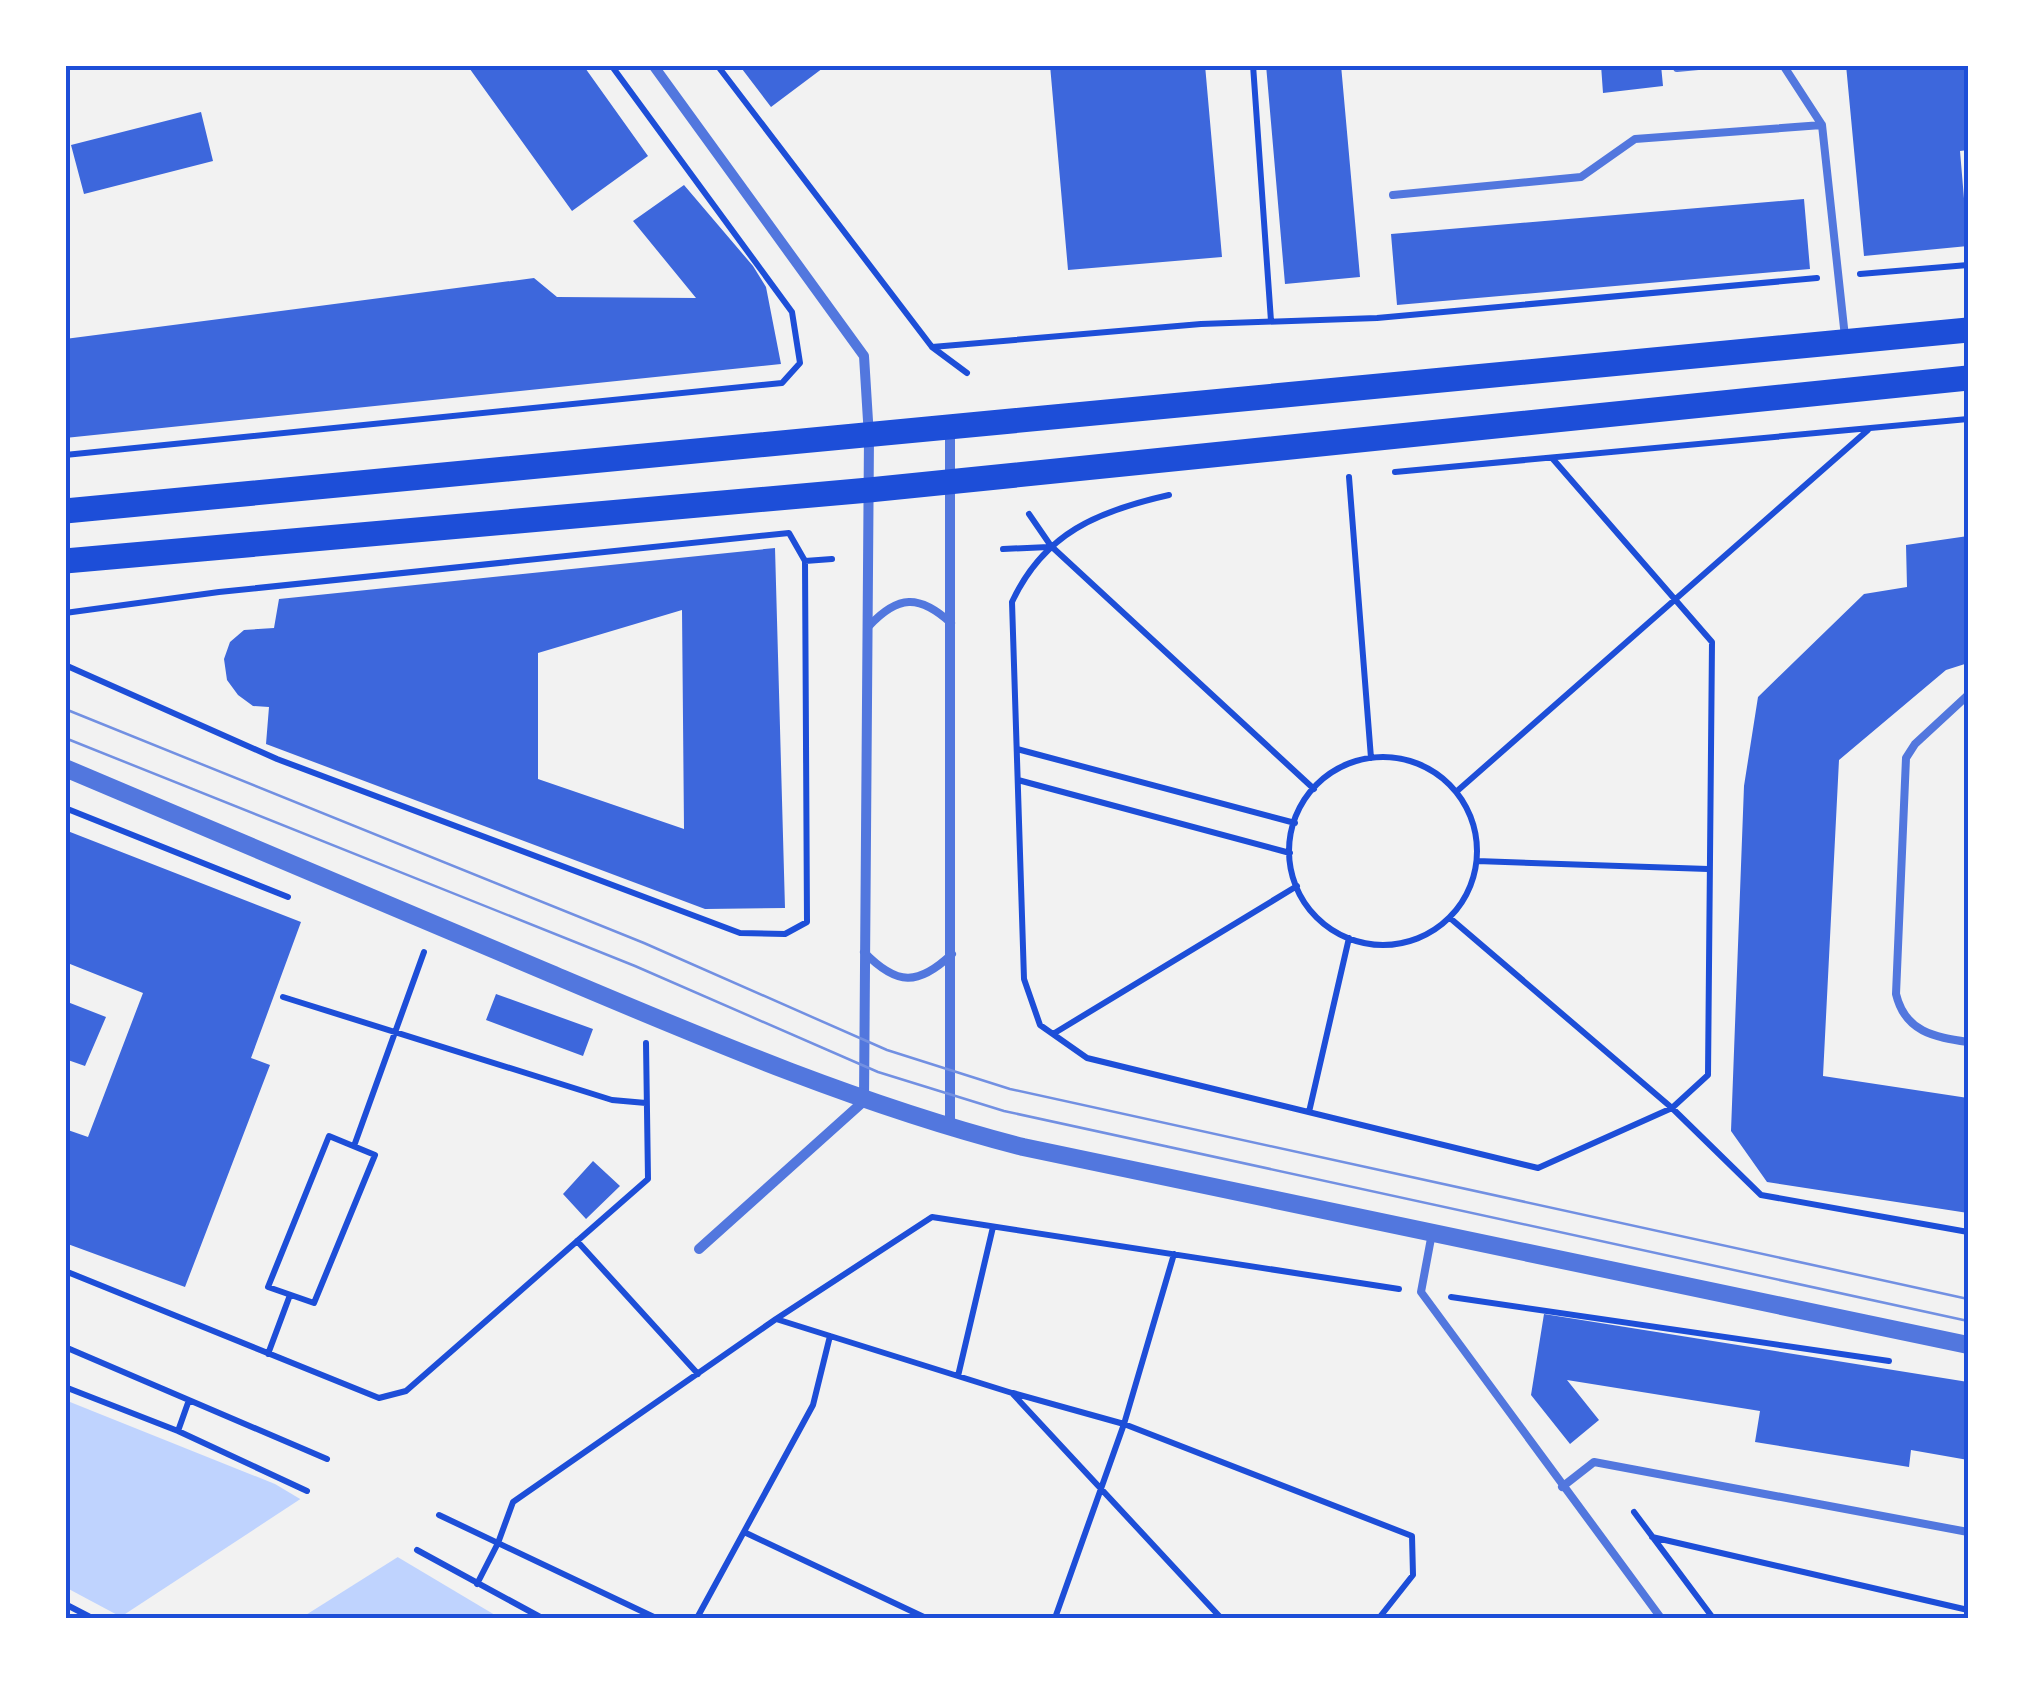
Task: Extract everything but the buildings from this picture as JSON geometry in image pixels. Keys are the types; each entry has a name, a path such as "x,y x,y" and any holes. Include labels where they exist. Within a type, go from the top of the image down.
{"main road":[{"path":"65,512 1968,330"},
{"path":"65,562 869,490 1968,378"}],"street":[{"path":"653,65 864,356 869,437 864,1101 698,1249"},
{"path":"950,428 950,1128"},
{"path":"65,768 619,1002 864,1101 950,1128 1023,1148 1968,1345"}],"lane":[{"path":"1677,68 1709,65"},
{"path":"1783,65 1822,125 1845,342"},
{"path":"1393,195 1581,176 1635,139 1822,125"},
{"path":"869,626 886,608 908,601 933,607 951,623"},
{"path":"1968,696 1906,758 1896,994 1904,1015 1918,1030 1968,1042"},
{"path":"864,952 882,970 908,978 933,972 952,954"},
{"path":"1432,1232 1420,1292 1661,1618"},
{"path":"1562,1487 1594,1462 1968,1532"}],"path":[{"path":"65,455 782,382 800,364 792,312 611,65"},
{"path":"717,65 932,346 967,374"},
{"path":"1253,65 1271,320"},
{"path":"932,346 1271,320 1376,318 1968,264"},
{"path":"1378,474 1968,419"},
{"path":"1456,792 1868,430"},
{"path":"1184,494 1096,517 1067,533 1026,572 1012,602 1024,979 1040,1025 1087,1058 1538,1168 1672,1108 1708,1074 1712,642 1552,458"},
{"path":"1331,478 1364,475"},
{"path":"1349,476 1372,758"},
{"path":"1028,514 1051,546 1314,789"},
{"path":"65,613 239,590 789,533 805,561 807,922 785,934 740,933 277,759 65,665"},
{"path":"1003,549 1051,546"},
{"path":"805,561 832,559"},
{"path":"1017,750 1294,823"},
{"path":"1381,756 1414,762 1443,777 1465,802 1476,833 1477,861 1468,894 1450,918 1427,935 1399,945 1370,944 1350,938 1317,918 1299,894 1290,853 1300,805 1314,789 1321,780 1349,763 1381,756"},
{"path":"1018,780 1290,853"},
{"path":"65,808 298,901"},
{"path":"1477,861 1708,869"},
{"path":"1053,1034 1297,886"},
{"path":"1450,918 1672,1108 1761,1195 1968,1232"},
{"path":"1309,1112 1350,938"},
{"path":"406,944 441,958"},
{"path":"354,1146 424,952"},
{"path":"284,997 612,1100 646,1103"},
{"path":"65,1272 379,1398 406,1391 648,1180 646,1040"},
{"path":"329,1136 375,1154 314,1303 290,1296 268,1287 329,1136"},
{"path":"478,1584 513,1502 932,1217 1890,1361"},
{"path":"958,1376 993,1227"},
{"path":"576,1241 698,1374"},
{"path":"1054,1618 1124,1424 1174,1254"},
{"path":"268,1354 290,1296"},
{"path":"776,1320 1124,1424 1412,1536 1413,1575 1379,1618"},
{"path":"697,1618 813,1404 830,1336"},
{"path":"65,1347 327,1459"},
{"path":"65,1387 178,1432 308,1491"},
{"path":"1012,1393 1221,1618"},
{"path":"178,1432 189,1400"},
{"path":"1634,1512 1714,1618"},
{"path":"439,1515 656,1618"},
{"path":"744,1532 926,1618"},
{"path":"1652,1537 1968,1610"},
{"path":"416,1550 542,1618"},
{"path":"65,1604 92,1618"}],"water":[{"path":"65,1400 275,1484 500,1618 123,1618 65,1587"}],"pier":[{"path":"305,1496 401,1555 301,1618 119,1618"}],"tram line":[{"path":"65,709 644,943 887,1050 1010,1089 1968,1299"},
{"path":"65,738 635,966 878,1072 1004,1111 1968,1321"}]}
